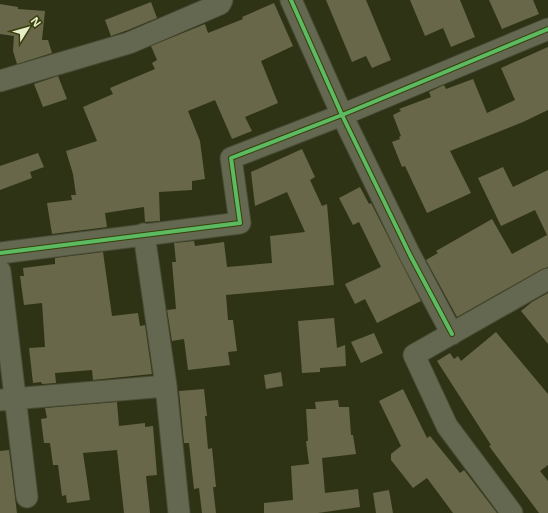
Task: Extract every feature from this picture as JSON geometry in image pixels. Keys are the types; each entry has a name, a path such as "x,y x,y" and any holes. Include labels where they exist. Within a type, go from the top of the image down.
{"street":[{"path":"0,81 129,43 220,4 222,0"},
{"path":"291,0 342,115 410,255 452,334"},
{"path":"0,253 240,223 231,158 342,115 548,29"},
{"path":"144,234 166,386 179,513"},
{"path":"0,271 8,399 27,497"},
{"path":"512,513 447,426 414,355 548,279"},
{"path":"8,399 166,386"}],"building":[{"path":"326,0 366,0 391,60 372,68 366,56 352,62"},
{"path":"410,0 460,0 475,37 451,47 443,28 425,36"},
{"path":"489,0 533,0 539,14 502,29"},
{"path":"151,2 157,18 111,36 105,20"},
{"path":"274,3 293,46 261,61 278,103 245,117 252,131 232,139 215,100 188,111 200,141 205,179 192,181 192,190 159,192 160,221 145,222 144,207 105,213 107,227 52,234 47,203 72,200 71,195 76,195 73,174 66,151 97,141 83,107 113,94 110,88 155,69 152,63 157,60 151,46 205,24 208,33 243,19 242,17"},
{"path":"0,4 18,7 18,9 45,11 42,40 48,40 52,53 17,64 13,51 14,36 0,34"},
{"path":"548,47 548,110 523,122 450,151 471,193 427,213 405,166 402,167 392,142 400,139 399,137 401,136 393,115 401,111 399,109 431,97 429,92 444,85 446,89 473,79 487,113 515,100 501,68"},
{"path":"58,76 67,99 43,107 34,84"},
{"path":"302,149 315,177 310,180 322,206 327,204 334,285 226,295 228,320 233,320 237,351 228,352 230,365 188,370 184,339 172,341 167,310 176,309 172,262 176,262 174,243 194,241 195,246 224,242 227,267 272,263 270,236 305,232 287,192 255,206 251,172"},
{"path":"38,153 44,167 30,172 32,178 0,190 0,166"},
{"path":"503,167 513,187 548,170 548,267 457,317 426,260 438,253 436,251 492,219 512,254 547,235 535,210 501,226 478,178"},
{"path":"360,187 369,204 371,203 421,301 377,323 365,299 355,304 345,284 381,267 359,222 353,225 339,198"},
{"path":"103,252 112,316 138,313 140,326 145,325 152,374 93,380 92,370 55,373 56,383 33,383 29,348 45,347 42,303 24,305 20,276 24,276 23,268 55,264 55,258"},
{"path":"548,293 548,344 521,311 532,302"},
{"path":"334,318 337,348 345,345 346,366 320,368 320,372 302,373 298,321"},
{"path":"496,332 548,394 548,465 540,471 548,481 548,513 539,513 489,446 491,445 437,361 450,353 454,359 458,356 461,361"},
{"path":"374,333 383,353 361,363 351,342"},
{"path":"281,372 283,386 266,389 264,375"},
{"path":"204,389 208,449 212,448 216,487 213,487 216,513 202,513 199,488 194,489 189,443 184,443 179,391"},
{"path":"403,389 427,438 430,436 460,473 464,470 497,513 453,513 427,478 413,488 391,460 391,454 401,446 379,401"},
{"path":"338,400 339,407 349,407 351,435 353,435 356,454 322,458 325,493 358,489 360,507 318,513 264,513 264,503 293,500 291,466 309,464 306,441 308,441 306,409 316,409 315,402"},
{"path":"117,402 119,426 145,423 145,427 153,426 157,475 146,476 150,513 124,513 117,450 83,453 90,500 67,503 66,495 62,496 58,465 53,465 50,443 44,443 41,419 47,418 45,408"},
{"path":"9,450 17,513 0,513 0,451"},
{"path":"389,490 393,513 376,513 373,493"}],"cycle path":[{"path":"291,0 342,115 410,255 452,334"},
{"path":"0,253 240,223 231,158 342,115 548,29"}]}
